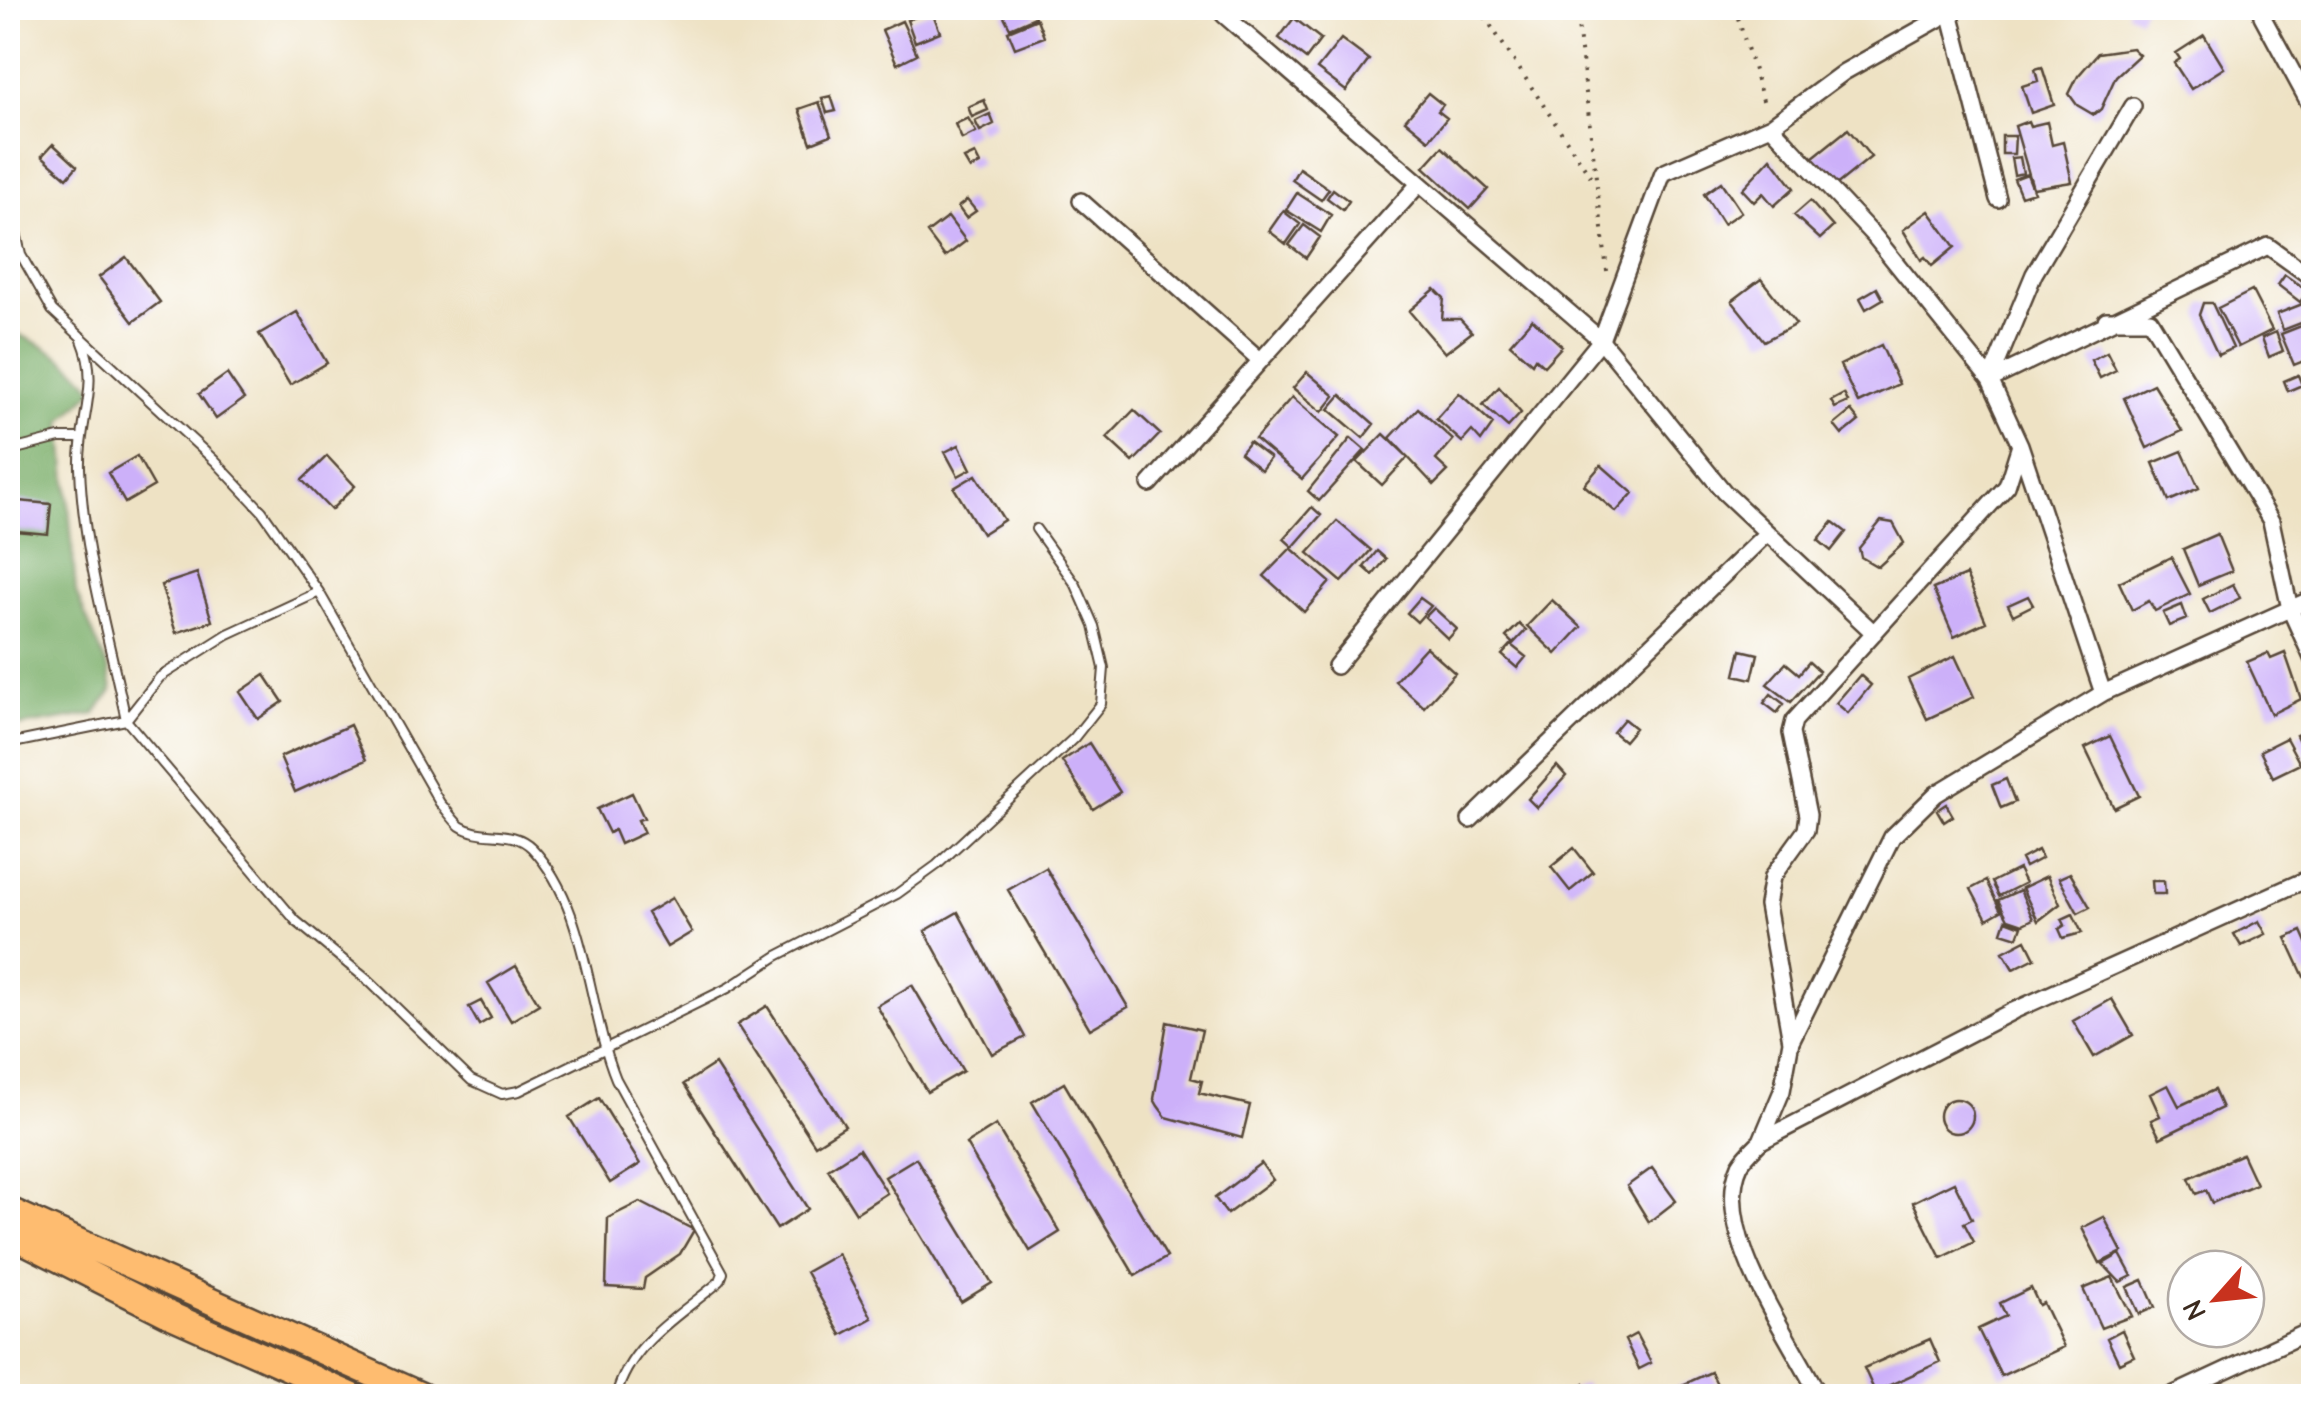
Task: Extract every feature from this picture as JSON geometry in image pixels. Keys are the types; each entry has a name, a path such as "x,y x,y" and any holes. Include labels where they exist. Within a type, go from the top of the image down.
{"main road":[{"path":"8,1210 422,1396"},
{"path":"8,1233 168,1314 352,1396"}],"street":[{"path":"1336,666 1600,340 1663,173 1770,126 1844,72 1954,10 1998,199"},
{"path":"1224,15 1600,340 1712,478 1766,535 1874,633"},
{"path":"2262,16 2314,112"},
{"path":"1990,380 2034,274 2133,106"},
{"path":"1770,126 1874,236 1990,380 2020,446 2103,693"},
{"path":"1150,484 1418,185"},
{"path":"1081,201 1260,360"},
{"path":"1990,380 2106,320 2268,246 2314,279"},
{"path":"2106,320 2150,320 2271,521 2290,609 2314,662"},
{"path":"1792,1041 1767,905 1772,877 1806,830 1808,815 1791,732 1794,720 2008,486 2020,446"},
{"path":"1470,820 1766,535"},
{"path":"1761,1141 1782,1091 1792,1041 1892,837 1910,815 1936,794 2103,693 2314,598"},
{"path":"1819,1396 1764,1299 1738,1229 1734,1187 1741,1162 1761,1141 2013,1012 2314,876"},
{"path":"2170,1396 2314,1329"}],"lane":[{"path":"8,196 20,256 52,310 250,498 318,592 440,802 461,826 509,834 531,847 548,872 576,930 592,983 603,1048 723,1273 720,1281 671,1318 638,1352 616,1396"},
{"path":"80,336 93,372 81,438 88,534 126,720 296,921 370,982 472,1080 502,1094 520,1091 728,988 777,956 898,894 937,866 1074,738 1101,704 1104,668 1094,626 1076,586 1036,529"},
{"path":"8,451 60,438 81,438"},
{"path":"8,744 126,720 160,677 228,634 318,592"}],"path":[{"path":"1479,8 1598,187"},
{"path":"1576,8 1608,285"},
{"path":"1735,8 1770,126"}],"green space":[{"path":"8,330 55,353 94,389 62,421 76,593 109,671 112,691 95,714 8,728"}],"building":[{"path":"1016,8 1031,8 1035,17 1010,28 1003,14"},
{"path":"2129,8 2144,8 2139,18 2126,12"},
{"path":"932,11 940,32 915,42 907,20"},
{"path":"1294,18 1321,39 1306,59 1279,38"},
{"path":"1037,19 1044,37 1015,48 1008,31"},
{"path":"902,21 917,54 897,64 882,30"},
{"path":"2204,35 2224,68 2191,89 2174,63 2180,59 2176,53"},
{"path":"1341,39 1369,60 1346,91 1317,69"},
{"path":"2132,48 2139,55 2116,76 2101,109 2094,115 2077,105 2069,94 2078,76 2098,53"},
{"path":"2042,67 2054,105 2031,113 2022,86 2038,81 2035,69"},
{"path":"1428,93 1443,105 1438,111 1447,118 1429,140 1405,120"},
{"path":"831,96 836,111 827,113 822,98"},
{"path":"984,100 988,110 972,117 968,107"},
{"path":"819,102 831,135 811,143 799,109"},
{"path":"990,114 994,124 980,131 975,121"},
{"path":"968,118 976,132 962,139 955,124"},
{"path":"2028,121 2030,126 2047,122 2052,145 2063,142 2072,182 2033,188 2015,126"},
{"path":"1848,129 1871,157 1835,186 1812,158"},
{"path":"2002,136 2015,136 2014,154 2002,154"},
{"path":"53,144 77,166 67,178 42,156"},
{"path":"1442,147 1488,189 1470,209 1424,167"},
{"path":"975,154 980,164 970,169 964,159"},
{"path":"2020,157 2023,173 2014,175 2011,158"},
{"path":"1771,158 1794,188 1774,206 1763,193 1754,202 1742,189"},
{"path":"1299,168 1329,189 1321,200 1292,180"},
{"path":"2027,174 2034,192 2021,196 2014,179"},
{"path":"1721,182 1741,212 1723,224 1704,194"},
{"path":"1333,189 1349,201 1343,210 1327,198"},
{"path":"1297,193 1331,215 1321,232 1286,210"},
{"path":"967,200 976,211 966,218 958,207"},
{"path":"1810,201 1833,227 1820,239 1794,215"},
{"path":"1283,211 1300,224 1286,244 1269,231"},
{"path":"1929,211 1955,247 1932,266 1925,257 1921,260 1903,230"},
{"path":"948,217 966,241 945,257 927,233"},
{"path":"1304,225 1320,237 1306,258 1289,245"},
{"path":"126,257 160,302 133,322 99,277"},
{"path":"2285,275 2308,291 2300,302 2278,285"},
{"path":"1761,279 1796,324 1764,341 1732,301"},
{"path":"1877,288 1883,299 1866,309 1860,298"},
{"path":"1435,289 1444,298 1442,319 1460,319 1472,332 1445,353 1409,311"},
{"path":"2252,291 2272,330 2238,347 2218,308"},
{"path":"2310,301 2314,318 2283,330 2277,314"},
{"path":"2203,303 2212,303 2233,348 2218,355 2199,315"},
{"path":"297,312 327,363 290,385 259,334"},
{"path":"1532,319 1562,346 1544,366 1535,358 1532,363 1510,344"},
{"path":"2314,321 2314,357 2294,365 2281,334"},
{"path":"2276,332 2283,351 2269,357 2262,338"},
{"path":"1881,345 1899,384 1858,403 1840,365"},
{"path":"2107,352 2116,370 2100,378 2091,360"},
{"path":"1307,372 1335,396 1322,412 1293,388"},
{"path":"227,374 244,399 216,419 199,394"},
{"path":"2298,375 2302,385 2288,391 2284,381"},
{"path":"2153,384 2182,431 2147,448 2124,398"},
{"path":"1499,387 1521,413 1508,427 1483,405"},
{"path":"1459,393 1493,424 1481,441 1472,431 1462,442 1436,419"},
{"path":"1844,394 1848,402 1835,408 1831,401"},
{"path":"1341,395 1374,424 1363,438 1329,409"},
{"path":"1292,397 1339,437 1302,479 1255,439"},
{"path":"1418,408 1453,440 1436,460 1448,471 1434,485 1390,438"},
{"path":"1134,410 1160,434 1133,462 1107,438"},
{"path":"1851,411 1859,421 1842,435 1834,425"},
{"path":"1384,434 1408,457 1382,485 1357,462"},
{"path":"1351,438 1365,450 1319,501 1308,491"},
{"path":"1249,442 1270,458 1261,470 1240,453"},
{"path":"959,445 971,469 958,476 945,452"},
{"path":"2182,451 2199,488 2169,501 2153,463"},
{"path":"137,456 154,486 125,503 108,473"},
{"path":"327,456 355,486 331,510 302,480"},
{"path":"1601,465 1633,493 1616,512 1584,485"},
{"path":"976,475 1004,520 982,534 954,488"},
{"path":"18,501 51,504 48,534 16,531"},
{"path":"1312,507 1321,515 1293,547 1284,539"},
{"path":"1337,521 1371,550 1342,582 1308,553"},
{"path":"1881,521 1893,523 1904,543 1878,567 1861,557 1859,548"},
{"path":"1833,522 1846,532 1831,551 1818,540"},
{"path":"2217,534 2232,571 2198,585 2183,549"},
{"path":"1291,548 1330,582 1304,612 1264,576"},
{"path":"1377,551 1386,559 1373,575 1364,567"},
{"path":"2171,557 2190,594 2155,611 2149,601 2132,610 2119,582"},
{"path":"197,573 212,621 176,633 161,585"},
{"path":"1966,575 1986,622 1954,637 1933,589"},
{"path":"2233,584 2240,598 2210,613 2203,599"},
{"path":"2028,596 2033,605 2013,615 2008,605"},
{"path":"1420,598 1431,606 1417,622 1407,613"},
{"path":"1552,600 1581,627 1556,654 1527,626"},
{"path":"2182,605 2187,619 2169,626 2163,613"},
{"path":"1434,608 1457,629 1448,639 1425,617"},
{"path":"1519,624 1526,630 1513,644 1506,637"},
{"path":"1511,645 1526,657 1517,668 1502,655"},
{"path":"1426,647 1455,673 1424,707 1395,681"},
{"path":"1741,650 1758,654 1752,679 1735,675"},
{"path":"2268,653 2271,659 2285,653 2301,699 2271,714 2247,662"},
{"path":"1955,656 1974,697 1927,719 1908,679"},
{"path":"1809,662 1819,671 1791,702 1767,684 1786,663 1799,674"},
{"path":"265,675 283,702 258,719 240,692"},
{"path":"1860,675 1871,685 1848,713 1836,703"},
{"path":"1771,694 1784,704 1777,713 1764,703"},
{"path":"1624,719 1635,728 1624,741 1613,732"},
{"path":"350,725 366,760 295,792 280,757"},
{"path":"2314,727 2314,758 2308,760 2296,735"},
{"path":"2110,736 2139,796 2114,808 2085,748"},
{"path":"2286,738 2300,764 2273,777 2260,751"},
{"path":"1089,743 1120,792 1093,809 1062,761"},
{"path":"1557,766 1566,776 1537,808 1528,799"},
{"path":"2006,779 2015,802 2001,808 1992,785"},
{"path":"632,793 644,818 638,820 644,833 620,844 614,830 609,833 597,809"},
{"path":"1946,804 1953,816 1944,822 1937,810"},
{"path":"1574,848 1593,872 1570,891 1551,867"},
{"path":"2038,850 2042,858 2025,867 2021,859"},
{"path":"1046,868 1128,1007 1090,1029 1008,890"},
{"path":"2018,869 2025,883 1999,896 1992,882"},
{"path":"2070,873 2090,907 2078,913 2059,878"},
{"path":"2047,876 2060,904 2038,921 2022,888"},
{"path":"1986,881 2001,911 1987,919 1971,889"},
{"path":"2152,881 2164,881 2165,894 2153,894"},
{"path":"2020,890 2033,919 2023,924 2008,919 1998,900"},
{"path":"672,898 692,932 667,947 647,913"},
{"path":"958,912 1025,1037 992,1054 925,931"},
{"path":"2073,914 2082,933 2063,938 2059,929 2065,925 2062,919"},
{"path":"2006,920 2022,926 2018,937 2002,932"},
{"path":"2259,921 2266,934 2241,946 2234,934"},
{"path":"2302,931 2314,958 2314,973 2304,977 2286,938"},
{"path":"2026,940 2035,958 2013,969 2003,952"},
{"path":"516,966 539,1004 511,1021 488,983"},
{"path":"912,985 963,1071 927,1092 877,1006"},
{"path":"2112,999 2133,1035 2094,1057 2073,1021"},
{"path":"481,1001 491,1018 479,1025 469,1007"},
{"path":"767,1006 845,1126 815,1145 737,1025"},
{"path":"1167,1022 1202,1030 1191,1078 1202,1081 1199,1093 1250,1105 1242,1138 1166,1117 1158,1106 1154,1099"},
{"path":"715,1064 808,1209 777,1229 684,1084"},
{"path":"1064,1083 1167,1257 1135,1276 1032,1102"},
{"path":"2168,1085 2179,1106 2214,1090 2222,1108 2160,1138 2151,1120 2160,1116 2150,1094"},
{"path":"599,1098 640,1164 610,1183 569,1117"},
{"path":"1956,1099 1968,1104 1973,1116 1968,1128 1956,1133 1944,1128 1939,1116 1944,1104"},
{"path":"2314,1118 2314,1150 2301,1125"},
{"path":"996,1125 1060,1232 1030,1251 966,1144"},
{"path":"859,1149 887,1193 856,1213 828,1169"},
{"path":"2242,1154 2256,1184 2212,1203 2206,1190 2196,1194 2189,1178"},
{"path":"916,1158 992,1283 961,1302 885,1177"},
{"path":"1261,1163 1273,1180 1227,1214 1215,1198"},
{"path":"1652,1168 1676,1201 1649,1222 1627,1186"},
{"path":"1954,1182 1972,1219 1964,1223 1974,1242 1941,1258 1913,1202"},
{"path":"640,1202 694,1230 680,1254 645,1278 643,1289 606,1287 608,1218"},
{"path":"2104,1217 2122,1252 2100,1263 2082,1228"},
{"path":"838,1254 872,1318 841,1335 806,1272"},
{"path":"2120,1254 2132,1276 2120,1282 2103,1264"},
{"path":"2112,1277 2132,1316 2101,1328 2083,1289"},
{"path":"2143,1280 2155,1307 2139,1314 2127,1287"},
{"path":"2031,1288 2039,1305 2043,1303 2064,1347 2001,1376 1978,1329 2006,1316 2000,1303"},
{"path":"2122,1330 2134,1356 2119,1363 2107,1338"},
{"path":"1636,1334 1651,1363 1639,1369 1625,1340"},
{"path":"1930,1339 1940,1362 1875,1392 1864,1368"},
{"path":"1711,1372 1723,1396 1674,1396 1671,1390"},
{"path":"1584,1384 1590,1396 1560,1396"}]}
